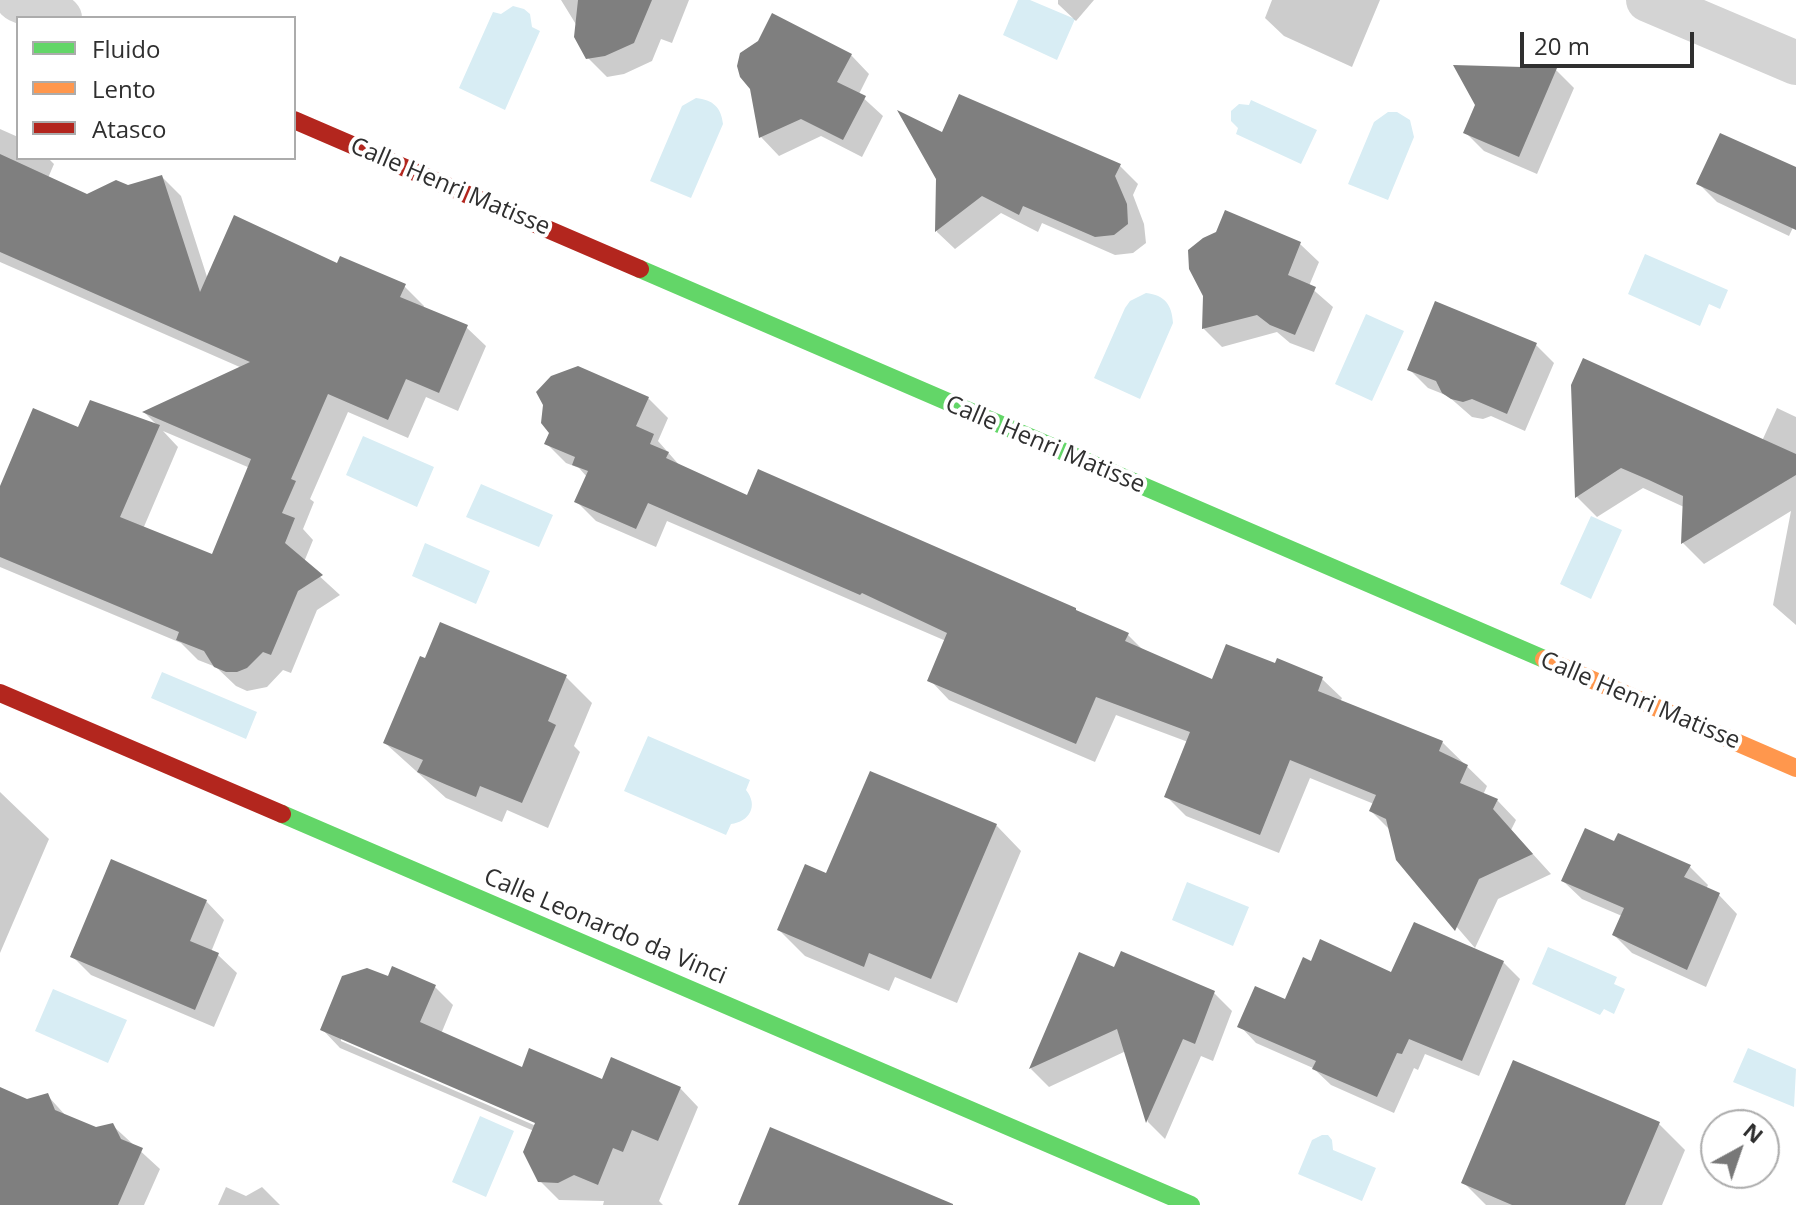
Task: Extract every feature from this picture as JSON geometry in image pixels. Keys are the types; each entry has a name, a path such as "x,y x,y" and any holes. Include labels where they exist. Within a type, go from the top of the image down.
{"street":[{"path":"18,0 55,16"},
{"path":"1648,0 1796,63"},
{"name":"Calle Henri Matisse","path":"296,121 1796,768"},
{"name":"Calle Leonardo da Vinci","path":"0,693 1191,1205"}],"shaded area":[{"path":"1018,0 1030,0 1075,19 1057,60 1003,35"},
{"path":"513,6 530,14 532,27 540,31 505,110 459,88 493,12 501,14"},
{"path":"696,98 715,105 723,124 691,198 650,181 682,106"},
{"path":"1251,100 1317,130 1301,164 1236,134 1238,128 1231,121 1231,111 1239,104 1249,105"},
{"path":"1388,112 1397,112 1410,120 1414,137 1388,200 1348,184 1374,122"},
{"path":"1645,254 1728,290 1720,309 1709,304 1700,326 1628,294"},
{"path":"1146,293 1166,302 1173,323 1140,399 1094,378 1125,308 1130,301"},
{"path":"1366,314 1404,331 1372,401 1335,384"},
{"path":"363,436 434,467 417,507 346,475"},
{"path":"481,484 553,515 539,547 466,517"},
{"path":"1591,516 1622,530 1591,599 1560,584"},
{"path":"425,543 490,571 476,604 412,576"},
{"path":"162,672 257,712 246,739 151,698"},
{"path":"648,736 750,780 746,790 752,807 747,817 731,824 726,835 624,791"},
{"path":"1187,882 1249,907 1233,946 1172,920"},
{"path":"1548,947 1617,977 1614,984 1625,989 1614,1014 1604,1009 1600,1015 1532,984"},
{"path":"53,989 127,1020 108,1063 35,1031"},
{"path":"1748,1048 1796,1069 1794,1107 1733,1082"},
{"path":"480,1116 514,1131 486,1197 452,1182"},
{"path":"1328,1135 1332,1140 1333,1150 1376,1168 1362,1201 1298,1174 1312,1140"}],"building":[{"path":"578,0 652,0 634,43 605,56 586,59 574,37"},
{"path":"772,13 852,54 837,82 866,96 843,140 801,119 759,138 750,89 740,77 737,66 740,53 758,41"},
{"path":"1453,65 1557,68 1519,157 1463,133 1475,105"},
{"path":"959,94 1121,164 1115,176 1127,204 1128,224 1114,235 1095,237 1023,206 1019,215 982,196 935,232 936,179 897,110 942,132"},
{"path":"1720,133 1796,167 1796,230 1696,184"},
{"path":"0,154 87,194 116,180 128,185 162,175 200,292 234,215 337,263 340,256 406,284 400,297 468,325 439,393 406,379 388,420 328,394 291,479 296,481 282,513 295,518 285,543 323,575 298,591 271,655 263,652 247,668 226,672 214,667 204,651 176,640 179,632 0,557 0,486 33,408 78,427 90,400 160,425 120,517 212,554 251,459 142,412 250,362 0,252"},
{"path":"1225,210 1301,242 1288,275 1316,287 1295,335 1270,325 1257,315 1202,329 1203,296 1189,269 1188,250 1216,232"},
{"path":"1435,301 1537,343 1507,414 1472,399 1463,402 1451,399 1442,393 1436,381 1407,370"},
{"path":"1583,358 1796,454 1796,475 1681,544 1683,496 1649,480 1621,468 1575,498 1571,385"},
{"path":"578,366 649,397 636,426 654,434 650,444 669,452 666,458 747,495 758,469 1076,608 1129,633 1125,641 1212,679 1226,644 1275,663 1277,658 1323,677 1318,691 1443,741 1439,751 1468,765 1460,783 1498,799 1493,809 1533,854 1479,879 1455,931 1396,860 1386,819 1369,811 1376,795 1290,760 1260,835 1164,797 1190,732 1096,697 1076,744 927,681 947,633 862,593 860,595 648,503 636,529 574,502 588,471 572,465 575,457 544,444 549,433 541,423 543,405 536,392 551,376"},
{"path":"440,622 567,675 548,721 556,725 522,803 480,786 476,797 447,785 417,772 423,760 383,743 420,656 425,658"},
{"path":"870,771 997,824 931,979 869,953 864,967 777,930 805,864 826,873"},
{"path":"1585,828 1614,841 1618,833 1691,865 1684,877 1720,893 1687,970 1612,935 1624,908 1561,881"},
{"path":"111,859 207,900 190,941 219,953 195,1010 70,957"},
{"path":"1414,922 1504,961 1462,1061 1409,1039 1402,1054 1397,1053 1377,1097 1312,1069 1316,1061 1237,1027 1255,986 1285,999 1303,957 1311,961 1320,939 1391,972"},
{"path":"1121,951 1215,991 1195,1044 1183,1039 1146,1123 1117,1029 1029,1069 1079,952 1114,967"},
{"path":"392,966 436,985 420,1022 522,1067 529,1048 602,1079 611,1057 681,1087 658,1141 632,1130 623,1152 613,1148 598,1185 574,1175 558,1183 538,1182 523,1152 535,1123 320,1030 342,976 367,968 388,976"},
{"path":"1513,1060 1660,1122 1625,1205 1512,1205 1461,1183"},
{"path":"0,1087 27,1099 48,1093 55,1110 96,1127 113,1123 121,1139 143,1148 118,1205 0,1205"},
{"path":"770,1127 953,1204 953,1205 738,1205"}],"traffic: fast":[{"path":"640,269 1544,659"},
{"path":"282,814 1191,1205"}],"traffic: slow":[{"path":"1544,659 1796,768"}],"traffic: jam":[{"path":"296,121 640,269"},
{"path":"0,693 282,814"}]}
